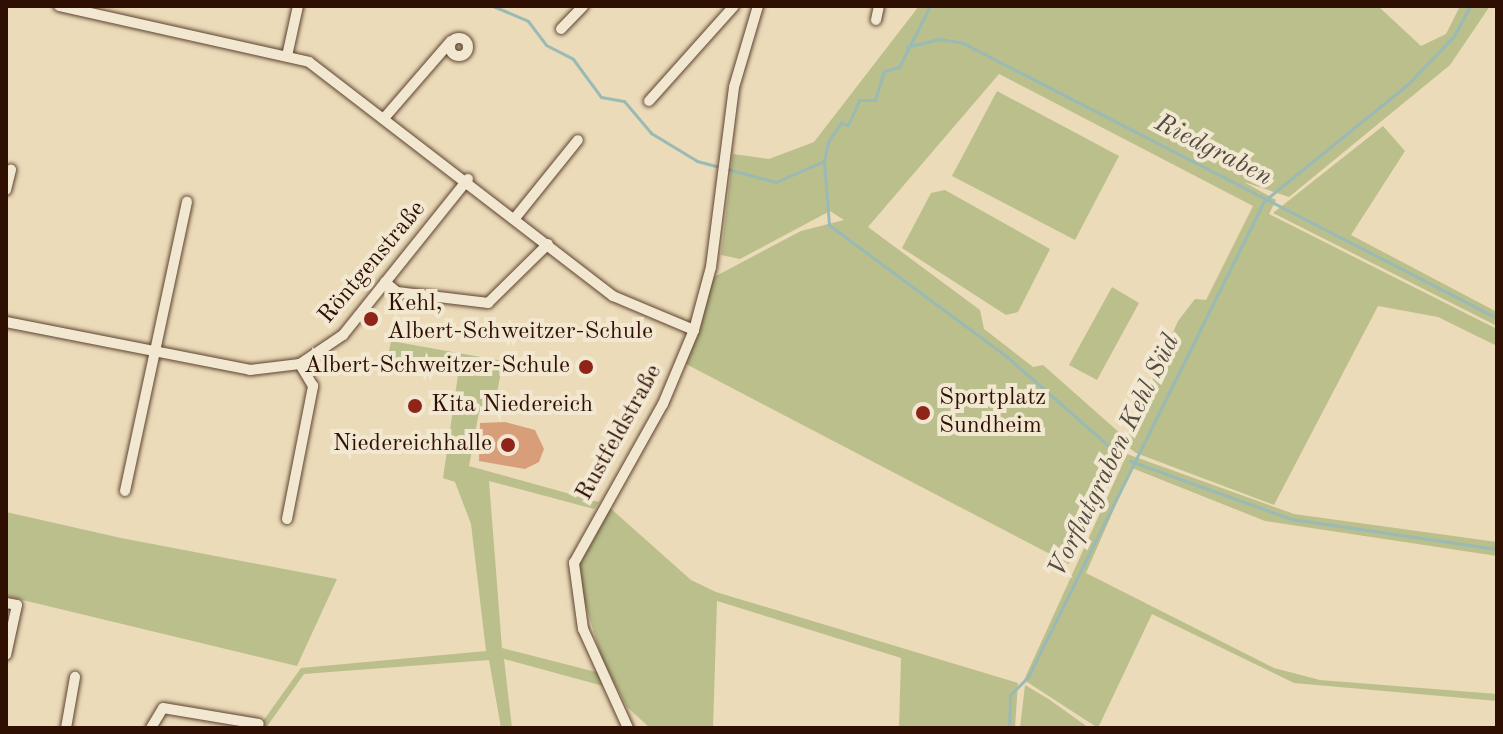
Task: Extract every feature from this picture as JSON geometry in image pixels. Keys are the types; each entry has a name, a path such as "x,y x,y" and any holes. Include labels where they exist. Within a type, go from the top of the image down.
{"street":[{"path":"59,6 287,56 328,73 468,179 613,296 694,330"},
{"path":"287,56 298,6"},
{"path":"561,29 583,6"},
{"path":"649,101 734,6"},
{"path":"743,6 756,10"},
{"path":"876,20 879,6"},
{"name":"Rustfeldstraße","path":"628,728 583,629 574,563 663,404 694,330 711,267 724,153 756,10"},
{"path":"386,116 451,41"},
{"path":"515,218 578,140"},
{"path":"6,190 11,170"},
{"name":"Röntgenstraße","path":"6,322 250,370 300,364 343,335 468,179"},
{"path":"125,491 187,202"},
{"path":"385,282 397,292 488,303 548,244"},
{"path":"287,519 313,386 300,364"},
{"path":"6,603 17,605 6,655"},
{"path":"66,728 75,677"},
{"path":"151,728 163,708 259,724"}],"green space":[{"path":"919,6 1378,6 1421,46 1446,34 1460,6 1490,6 1450,65 1289,197 1244,182 1276,200 1269,214 1497,329 1497,346 1438,317 1378,306 1274,505 1136,453 1124,444 1178,321 1195,299 1206,300 1253,206 999,74 868,227 980,310 984,329 1033,367 1043,365 1121,434 1069,564 686,364 714,277 801,231 844,220 830,211 740,259 721,255 733,154 769,159 814,142"},
{"path":"997,91 1119,156 1075,240 952,176"},
{"path":"1383,126 1405,151 1351,235 1497,312 1497,326 1273,213"},
{"path":"945,190 1050,249 1018,312 1006,315 902,248 931,193"},
{"path":"1112,287 1139,303 1097,380 1069,365"},
{"path":"391,341 503,361 493,414 479,412 469,466 599,502 594,509 489,481 502,648 600,673 607,687 504,659 512,728 501,728 489,660 304,674 266,728 258,728 301,668 486,651 471,524 455,482 443,478 458,375 387,361"},
{"path":"1127,454 1294,514 1497,542 1497,556 1265,521 1132,468 1086,573 1274,668 1320,680 1497,694 1497,701 1294,683 1152,614 1098,728 1024,680"},
{"path":"609,507 691,580 716,592 1018,683 1015,728 899,728 901,658 717,601 713,728 650,728 627,707 602,659 578,580 579,559"},
{"path":"6,512 121,538 337,579 297,666 6,596"},
{"path":"1025,685 1050,700 1089,728 1020,728"}],"building":[{"name":"Niedereichhalle","path":"505,422 535,430 544,449 539,462 525,469 479,461 480,423"}],"waterway":[{"path":"493,6 528,21 546,45 573,59 601,97 624,101 651,133 697,161 776,182 824,161 828,142 841,123 848,125 859,100 875,100 884,71 899,67 930,6"},
{"name":"Vorflutgraben Kehl Süd","path":"1009,728 1010,695 1028,677 1264,201 1408,84 1454,36 1470,6"},
{"name":"Riedgraben","path":"907,47 939,39 963,43 1497,318"},
{"path":"824,161 829,225 1006,356 1110,447"},
{"path":"1130,461 1291,519 1497,549"}],"place":[{"name":"Kehl, Albert-Schweitzer-Schule","path":"371,319"},
{"name":"Albert-Schweitzer-Schule","path":"586,367"},
{"name":"Kita Niedereich","path":"415,406"},
{"name":"Sportplatz Sundheim","path":"923,413"},
{"name":"Niedereichhalle","path":"508,445"}]}
